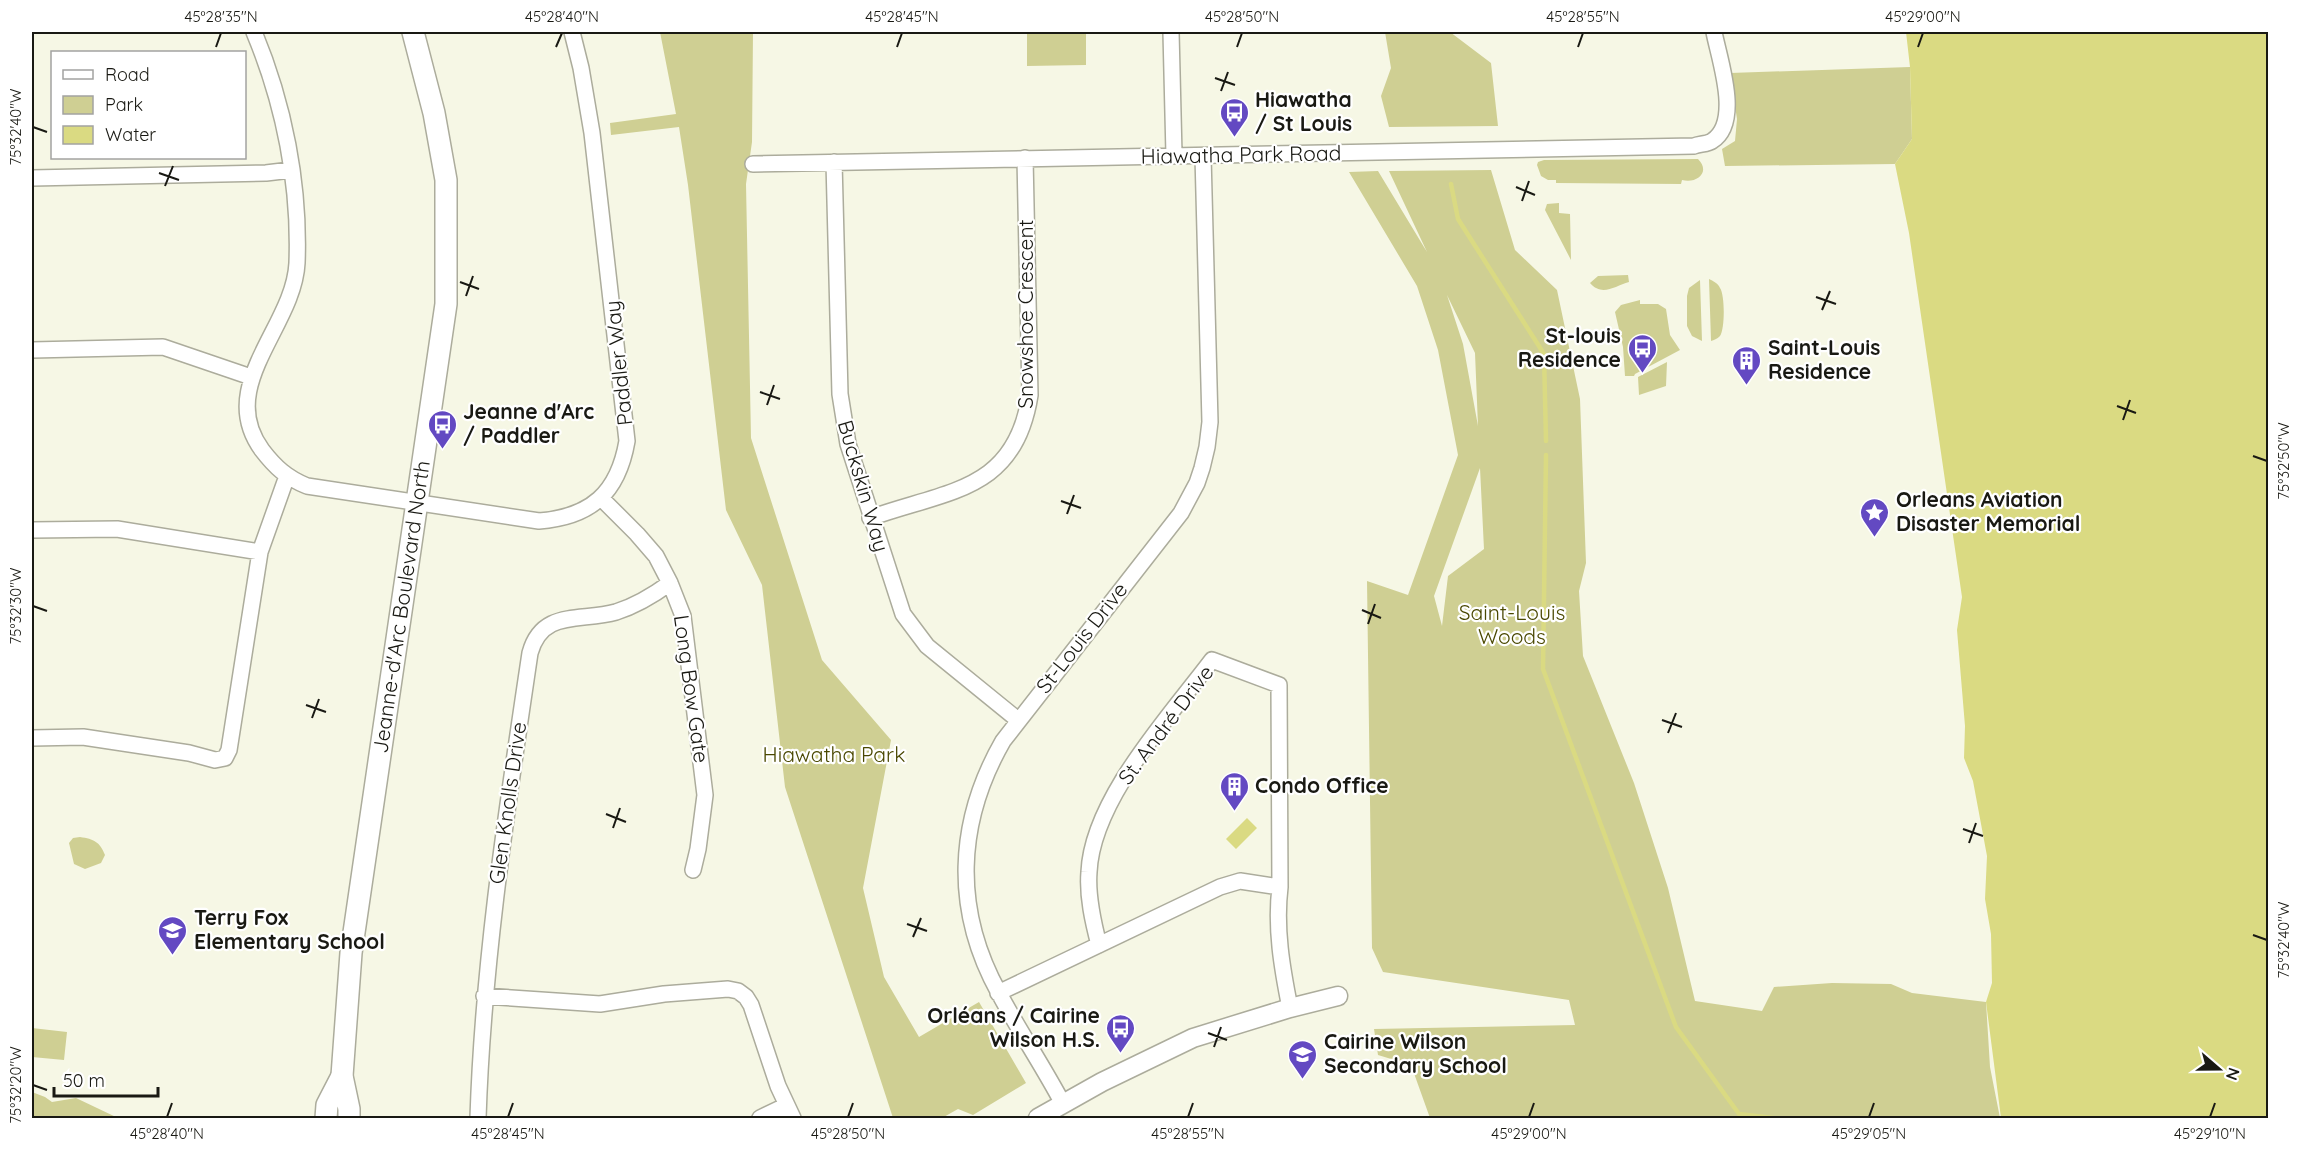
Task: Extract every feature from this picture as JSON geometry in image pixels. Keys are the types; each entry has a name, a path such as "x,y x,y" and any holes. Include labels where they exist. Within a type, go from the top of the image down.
{"main road":[{"name":"Jeanne-d'Arc Boulevard North","path":"349,1119 342,1076 351,953 446,304 446,180 434,113 413,32"},
{"name":"Jeanne-d'Arc Boulevard North","path":"326,1119 327,1105 342,1076"}],"street":[{"path":"32,738 82,737 189,753 215,760 225,758 229,750 260,552 287,476 274,467 256,441 251,431 246,398 252,377 282,317 294,282 297,236 291,170 281,112 254,32"},
{"name":"Paddler Way","path":"287,476 307,486 539,521 572,516 587,509 601,498 618,474 627,441 592,133 581,68 572,32"},
{"path":"1171,32 1174,155"},
{"name":"Hiawatha Park Road","path":"753,164 1694,146 1712,141 1723,128 1728,116 1728,100 1714,32"},
{"name":"St-Louis Drive","path":"1063,1104 998,993 975,936 968,905 965,872 967,840 973,809 984,778 1003,741 1177,519 1197,483 1210,422 1203,156"},
{"name":"Snowshoe Crescent","path":"870,518 968,486 996,468 1017,442 1026,420 1030,395 1025,158"},
{"name":"Buckskin Way","path":"834,162 840,394 848,444 870,518 903,614 914,631 946,663 1018,720"},
{"path":"32,177 266,173 291,170"},
{"path":"32,350 163,347 252,377"},
{"name":"Long Bow Gate","path":"601,498 656,556 670,582 682,616 705,795 693,870"},
{"path":"32,530 117,528 260,552"},
{"name":"Glen Knolls Drive","path":"478,1119 484,996 507,807 534,638 544,626 618,611 657,592 670,582"},
{"name":"St. André Drive","path":"1099,945 1092,921 1088,873 1094,841 1113,795 1212,660 1279,685 1280,887 1277,920 1283,973 1290,1008"},
{"path":"998,993 1220,887 1240,881 1280,887"},
{"path":"484,996 600,1004 675,993 718,989 738,991 751,1005 789,1112 760,1119"},
{"path":"1038,1119 1102,1082 1193,1038 1290,1008 1338,996"}],"green space":[{"name":"Hiawatha Park","path":"660,32 753,32 752,142 746,184 751,438 822,660 891,740 863,888 884,977 919,1037 979,1002 1026,1083 973,1115 958,1109 942,1118 893,1118 785,787 762,585 726,510 688,185 679,127 611,135 610,123 676,114"},
{"path":"1027,32 1086,32 1086,65 1027,66"},
{"path":"1385,32 1450,32 1491,63 1498,126 1389,127 1381,96 1391,68"},
{"path":"1910,67 1912,139 1895,164 1725,166 1722,149 1735,141 1737,119 1730,73"},
{"path":"1698,159 1702,164 1703,172 1697,179 1682,180 1681,184 1556,183 1556,180 1548,180 1541,176 1537,165 1538,162 1544,160"},
{"name":"Saint-Louis Woods","path":"1491,170 1515,250 1557,290 1580,399 1586,563 1579,591 1583,656 1634,783 1668,888 1695,1001 1762,1011 1774,987 1832,983 1891,984 1912,993 1986,1002 1990,1067 2000,1118 1430,1118 1411,1065 1378,1055 1374,1029 1575,1025 1569,1000 1383,972 1372,948 1367,581 1408,595 1458,455 1438,350 1417,286 1349,172 1378,171 1427,252 1389,171","holes":["1447,295 1475,353 1478,426 1463,344","1480,468 1484,549 1448,576 1442,626 1434,596"]},
{"path":"1559,203 1559,213 1570,214 1571,260 1545,210 1547,204"},
{"path":"1628,275 1629,282 1609,289 1599,289 1590,283 1598,276"},
{"path":"1709,279 1719,286 1724,304 1722,332 1719,337 1711,341"},
{"path":"1700,280 1702,341 1692,336 1687,326 1689,288"},
{"path":"1640,300 1640,304 1658,304 1666,309 1670,335 1680,350 1634,376 1625,376 1623,347 1615,312 1621,305"},
{"path":"1667,362 1666,386 1639,395 1638,377"},
{"path":"80,837 99,844 105,855 101,863 85,869 74,864 69,843 73,838"},
{"path":"32,1028 67,1032 64,1060 32,1057"},
{"path":"32,1092 52,1102 76,1098 118,1118 32,1118"}],"water":[{"path":"1906,32 2268,32 2268,1118 2001,1118 1986,1002 1992,983 1991,934 1985,899 1987,856 1973,781 1964,758 1965,726 1957,630 1962,597 1909,233 1895,164 1912,139 1910,67"},
{"path":"1247,818 1257,828 1236,849 1226,839"}],"waterway":[{"path":"1451,184 1458,219 1544,354 1546,441"},
{"path":"1546,455 1543,669 1676,1027 1739,1114 1773,1118"}],"place":[{"name":"Hiawatha / St Louis","path":"1234,138"},
{"name":"St-louis Residence","path":"1642,374"},
{"name":"Saint-Louis Residence","path":"1747,386"},
{"name":"Jeanne d'Arc / Paddler","path":"442,450"},
{"name":"Orleans Aviation Disaster Memorial","path":"1875,538"},
{"name":"Condo Office","path":"1234,812"},
{"name":"Terry Fox Elementary School","path":"173,956"},
{"name":"Orléans / Cairine Wilson H.S.","path":"1121,1054"},
{"name":"Cairine Wilson Secondary School","path":"1303,1080"}]}
